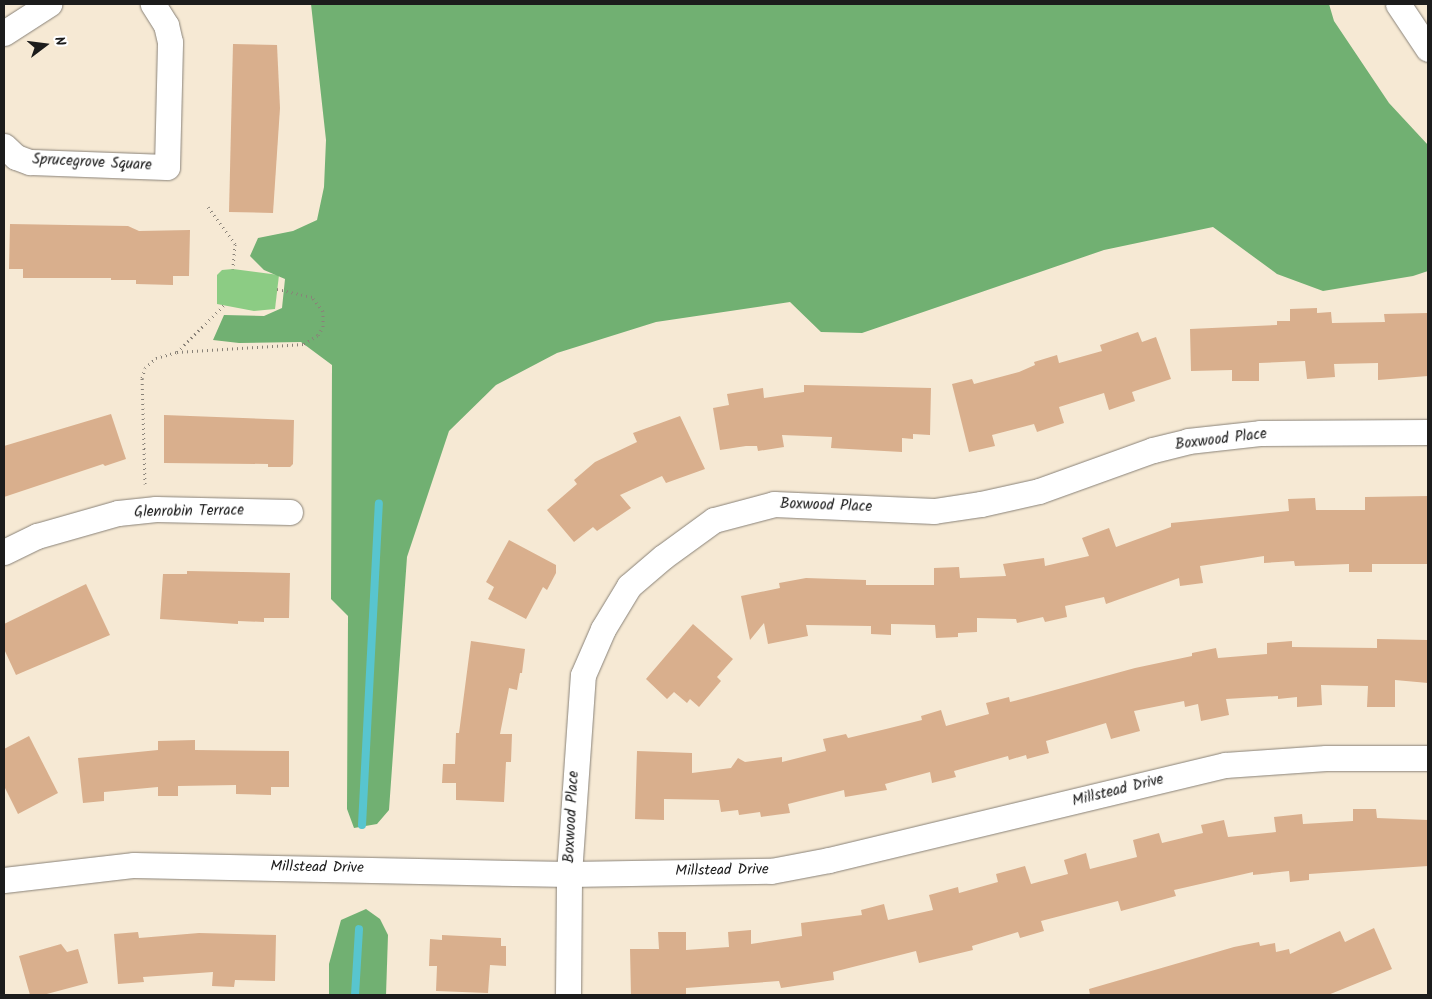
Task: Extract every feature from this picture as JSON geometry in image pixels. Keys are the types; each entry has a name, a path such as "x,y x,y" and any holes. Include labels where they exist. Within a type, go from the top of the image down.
{"street":[{"path":"4,33 49,4"},
{"name":"Sprucegrove Square","path":"4,146 16,157 30,162 167,167 170,42 166,25 153,4"},
{"path":"1398,4 1428,49"},
{"name":"Boxwood Place","path":"568,995 570,874 583,675 603,629 629,586 663,557 714,520 774,504 934,511 982,504 1039,491 1153,450 1188,441 1260,433 1428,432"},
{"name":"Glenrobin Terrace","path":"4,552 37,536 118,513 156,509 290,512"},
{"name":"Millstead Drive","path":"4,880 90,869 179,864 570,874 770,871 829,860 1225,765 1326,758 1428,758"}],"path":[{"path":"208,207 235,244 232,269"},
{"path":"145,485 142,378 145,368 156,358 177,352 304,344 318,335 323,327 323,311 312,297 277,289"},
{"path":"177,352 224,305"}],"green space":[{"path":"311,4 1329,4 1334,21 1389,103 1428,145 1428,271 1413,276 1323,291 1277,274 1213,227 1104,250 862,333 821,332 790,302 656,322 557,353 496,385 449,431 407,557 389,810 377,824 354,828 347,809 348,616 331,599 332,365 301,342 239,343 213,340 224,315 264,316 282,308 285,279 264,270 250,256 258,238 293,231 317,220 324,187 326,140"},
{"path":"233,269 279,275 275,309 254,311 217,304 217,275 222,270"},
{"path":"366,909 380,919 388,935 386,995 329,995 329,964 341,920"}],"building":[{"path":"233,44 277,45 280,108 273,213 229,212"},
{"path":"10,224 128,226 139,231 190,230 189,276 173,276 173,285 136,284 136,280 111,280 111,278 23,278 23,269 9,269"},
{"path":"1317,308 1317,313 1331,312 1332,323 1385,322 1384,314 1428,313 1428,376 1378,380 1378,363 1334,364 1335,377 1307,379 1305,361 1259,363 1259,381 1232,381 1232,370 1191,371 1190,329 1277,325 1277,321 1290,321 1290,309"},
{"path":"1138,332 1142,342 1156,337 1171,379 1132,392 1135,401 1109,410 1104,393 1059,407 1064,423 1037,432 1034,424 992,435 995,446 969,452 952,384 972,379 974,384 1019,372 1035,365 1034,362 1057,355 1059,363 1102,351 1100,345"},
{"path":"804,385 931,388 930,435 913,434 913,439 902,438 902,452 831,448 832,437 782,435 784,447 758,451 757,446 746,446 720,450 713,408 729,405 727,394 763,388 764,398 804,392"},
{"path":"111,414 126,459 105,466 103,464 4,497 4,446"},
{"path":"164,415 294,420 293,464 290,467 268,467 268,464 164,463"},
{"path":"680,416 705,469 666,483 662,476 620,495 631,508 597,531 593,527 574,542 547,510 577,484 574,480 595,462 637,442 633,433"},
{"path":"1428,496 1428,564 1372,564 1372,572 1349,572 1349,564 1295,566 1294,561 1264,563 1264,556 1200,566 1203,583 1180,586 1179,578 1106,604 1104,597 1065,606 1067,617 1045,622 1043,617 1017,623 1016,619 977,618 977,632 958,633 958,637 936,638 935,625 891,624 891,635 871,634 871,626 806,625 808,636 768,644 764,623 750,640 741,596 780,588 779,583 806,578 866,580 866,585 934,585 934,568 959,567 960,578 1006,576 1003,564 1044,558 1045,566 1089,556 1082,538 1109,528 1116,547 1171,527 1171,523 1289,511 1288,499 1315,498 1316,510 1365,510 1365,497"},
{"path":"509,540 556,565 556,573 547,590 543,587 526,619 488,599 494,587 486,582"},
{"path":"187,571 290,573 289,618 264,618 264,622 238,621 238,624 160,619 163,574 187,574"},
{"path":"86,584 110,635 16,675 4,649 4,624"},
{"path":"693,624 733,659 717,677 721,681 699,707 690,699 687,703 674,692 667,699 646,679"},
{"path":"1377,639 1428,640 1428,683 1395,680 1395,707 1367,707 1368,686 1321,685 1322,705 1297,707 1297,697 1278,699 1278,696 1226,699 1229,715 1201,721 1198,704 1185,707 1184,701 1134,711 1140,731 1111,739 1106,723 1046,741 1049,753 1027,759 1026,755 1009,760 1008,756 954,771 956,777 932,783 930,772 885,784 887,790 845,797 844,790 788,804 790,813 761,817 760,812 739,815 738,810 721,812 719,800 664,799 664,820 635,819 637,751 692,753 692,773 731,768 738,758 745,762 782,757 782,762 826,751 823,739 846,734 848,738 886,729 922,720 921,716 941,710 946,726 989,714 986,703 1009,697 1010,702 1135,668 1192,656 1192,653 1216,648 1218,658 1267,654 1267,643 1292,641 1292,647 1377,648"},
{"path":"471,641 525,649 522,673 520,673 517,690 509,688 500,734 512,734 511,762 506,762 504,802 456,800 456,783 442,783 443,764 455,764 456,733 459,733"},
{"path":"29,736 58,793 18,814 4,786 4,749"},
{"path":"195,740 195,750 289,751 289,787 271,787 271,795 236,794 236,785 178,786 178,796 158,796 158,787 104,792 104,801 83,803 78,758 158,750 158,741"},
{"path":"1353,809 1376,809 1377,818 1428,820 1428,866 1309,874 1309,880 1290,882 1289,871 1253,875 1253,872 1174,890 1176,896 1121,911 1118,901 1041,921 1044,931 1020,938 1018,932 972,946 973,950 919,963 916,951 833,972 834,980 781,988 779,981 686,988 686,995 631,995 630,949 659,949 658,932 686,932 686,950 729,947 728,932 751,930 751,944 802,936 801,923 862,915 861,910 884,904 888,920 933,910 929,895 958,887 959,893 998,882 996,874 1025,866 1031,884 1068,874 1064,860 1086,853 1090,869 1137,857 1133,840 1159,833 1162,843 1203,833 1201,825 1224,820 1228,837 1276,832 1274,817 1302,814 1303,824 1353,821"},
{"path":"1374,928 1392,969 1328,995 1090,995 1089,989 1234,947 1259,942 1260,946 1275,943 1276,952 1289,949 1290,954 1340,931 1345,942"},
{"path":"138,932 139,938 199,933 276,935 275,981 235,980 234,987 212,986 213,972 143,977 144,982 118,984 114,934"},
{"path":"442,935 501,938 501,946 506,946 506,966 490,965 488,993 436,991 437,966 429,966 430,939 442,940"},
{"path":"61,944 67,952 78,949 88,983 43,995 30,995 19,956"}],"waterway":[{"path":"362,825 379,503"},
{"path":"355,995 359,929"}]}
